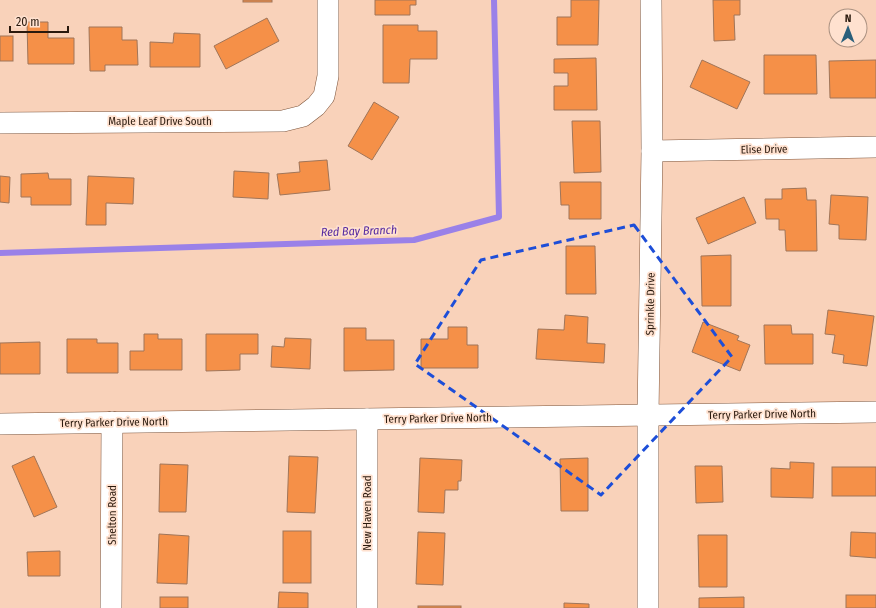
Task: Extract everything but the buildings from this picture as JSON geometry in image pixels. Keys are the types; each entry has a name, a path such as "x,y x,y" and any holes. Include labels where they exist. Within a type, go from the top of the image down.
{"street":[{"name":"Maple Leaf Drive South","path":"0,123 283,120 303,116 316,106 324,96 328,76 328,0"},
{"name":"Sprinkle Drive","path":"648,608 648,415 652,150 651,0"},
{"name":"Elise Drive","path":"652,150 876,147"},
{"name":"Terry Parker Drive North","path":"0,424 876,412"},
{"name":"New Haven Road","path":"367,419 367,608"},
{"name":"Shelton Road","path":"111,608 112,422"}],"highlighted area":[{"path":"634,225 732,357 601,495 415,364 481,260"}],"waterway":[{"name":"Red Bay Branch","path":"0,253 414,240 499,217 494,0"}]}
